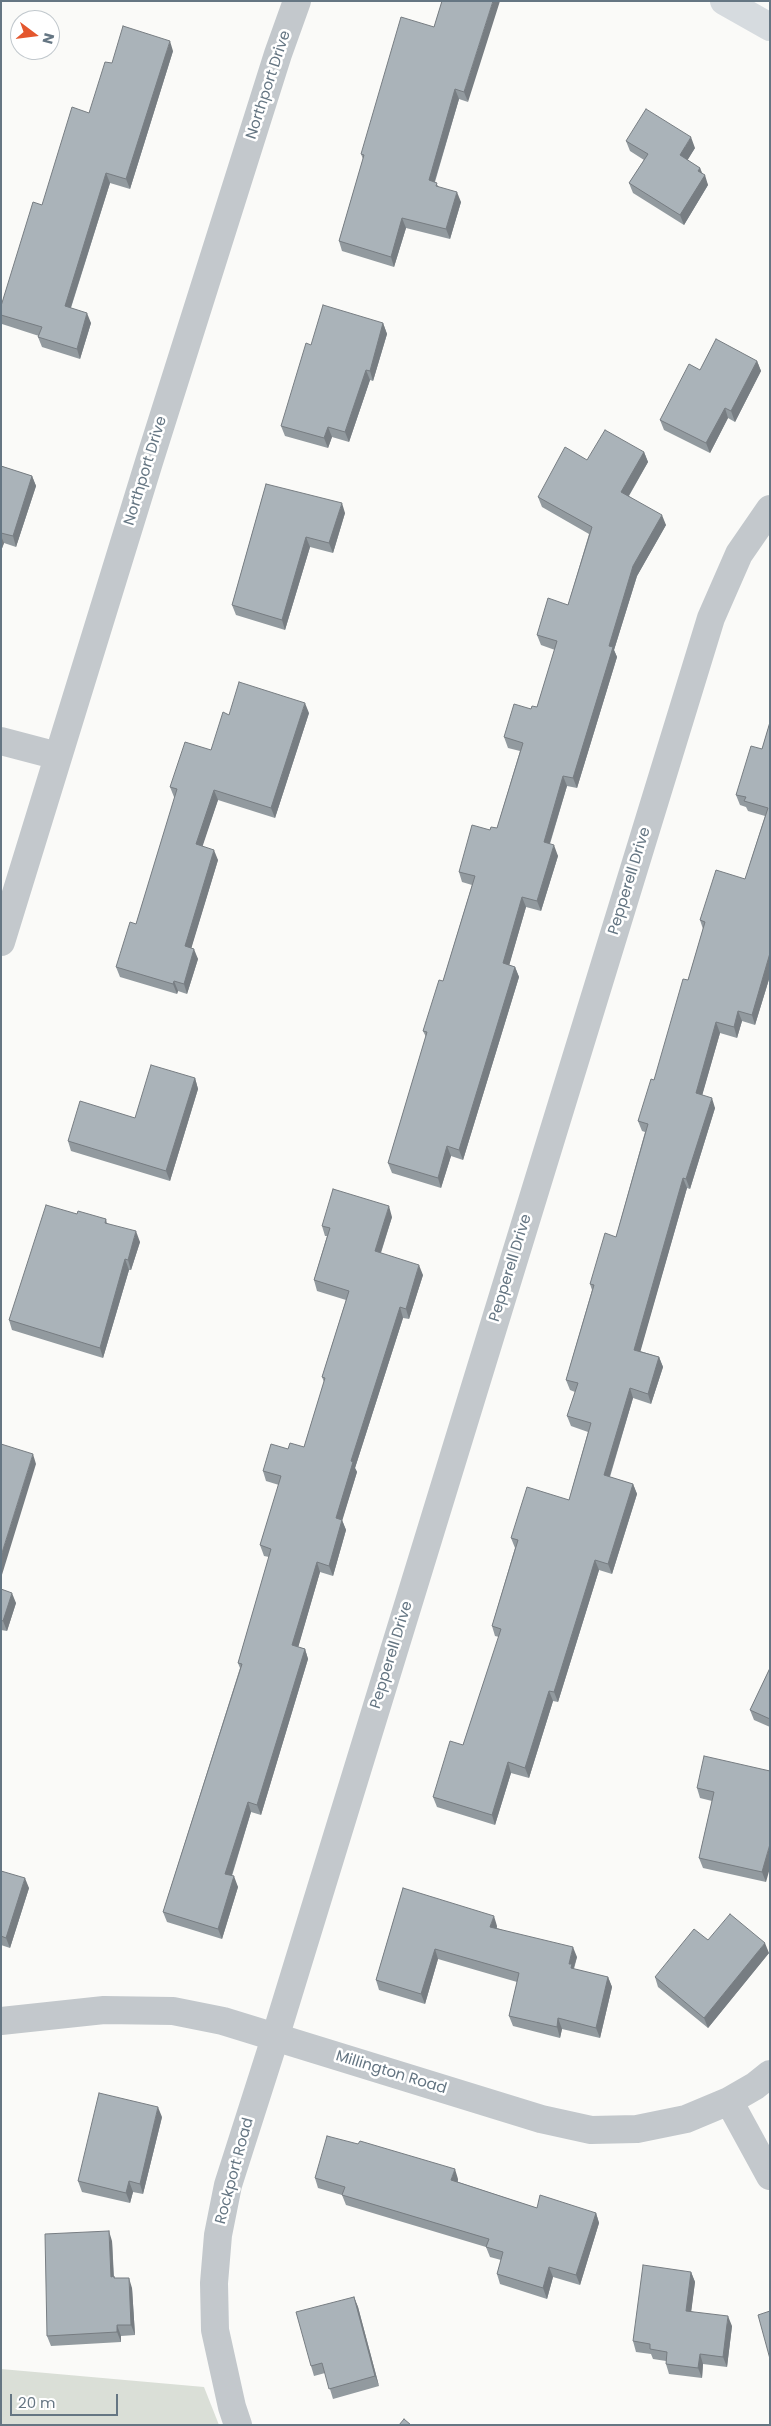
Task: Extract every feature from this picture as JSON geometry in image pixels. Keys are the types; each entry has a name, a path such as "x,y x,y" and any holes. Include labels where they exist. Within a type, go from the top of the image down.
{"main road":[{"path":"724,1 770,27"}],"street":[{"name":"Northport Drive","path":"1,942 148,462 278,54 297,1"},
{"name":"Pepperell Drive","path":"275,2038 711,618 739,554 770,509"},
{"path":"1,742 58,756"},
{"name":"Millington Road","path":"1,2021 104,2010 173,2011 223,2021 541,2119 591,2130 637,2129 686,2119 729,2101 755,2086 770,2074"},
{"name":"Rockport Road","path":"238,2425 232,2407 215,2330 214,2283 218,2235 228,2185 275,2038"},
{"path":"729,2101 770,2176"}],"shaded area":[{"path":"1,2369 204,2387 219,2425 1,2425"}],"building":[{"path":"442,1 493,1 464,92 455,89 429,180 437,183 436,186 457,192 446,229 402,218 391,257 339,241 364,155 361,154 401,17 434,27"},
{"path":"123,26 170,41 126,179 106,173 65,306 87,313 77,349 38,337 42,327 1,315 1,306 33,202 42,205 72,107 89,113 105,62 112,63"},
{"path":"646,109 691,137 680,155 700,168 698,171 705,175 680,215 629,183 648,154 626,141"},
{"path":"323,305 383,323 370,371 366,370 345,432 328,427 324,438 281,426 306,343 311,345"},
{"path":"716,339 757,361 731,411 725,408 706,443 660,420 689,364 700,370"},
{"path":"605,430 644,452 621,492 662,515 633,566 609,646 613,647 573,778 563,776 544,842 554,845 537,901 522,897 503,963 515,967 459,1150 447,1146 438,1178 388,1163 427,1032 423,1031 439,980 443,981 475,876 459,872 472,825 490,830 491,827 497,828 523,743 504,737 514,704 531,709 532,706 537,707 557,641 537,635 548,598 568,605 592,527 538,497 565,447 587,460"},
{"path":"1,466 32,476 13,536 1,533"},
{"path":"266,484 342,503 329,543 306,537 282,620 232,605"},
{"path":"239,682 305,703 271,808 214,790 196,844 214,850 185,946 194,949 184,984 174,981 173,984 116,967 130,922 136,924 177,789 170,787 185,742 211,750 223,712 229,715"},
{"path":"770,722 770,953 752,1015 738,1011 734,1027 716,1022 696,1093 712,1098 686,1179 683,1178 634,1350 659,1357 648,1394 630,1388 604,1475 633,1484 608,1564 595,1560 554,1692 549,1691 525,1768 508,1762 492,1815 433,1797 450,1741 463,1745 501,1629 492,1626 518,1540 511,1538 527,1487 569,1500 591,1423 567,1416 578,1383 566,1380 594,1285 590,1284 605,1233 616,1237 648,1124 638,1121 651,1079 654,1080 683,979 688,980 705,922 700,920 716,870 745,879 768,808 744,801 746,797 736,795 751,746 762,749"},
{"path":"151,1065 195,1078 166,1171 68,1141 80,1101 135,1118"},
{"path":"333,1189 389,1206 375,1251 419,1265 406,1309 400,1307 351,1461 353,1462 336,1518 342,1520 329,1566 317,1562 292,1645 305,1649 257,1805 248,1802 225,1874 234,1876 218,1929 163,1912 242,1664 238,1663 271,1549 260,1545 281,1476 263,1471 271,1444 288,1449 290,1443 304,1447 325,1378 322,1377 349,1291 314,1280 330,1228 322,1226"},
{"path":"46,1205 77,1214 78,1211 106,1219 105,1223 136,1231 128,1260 125,1259 100,1348 9,1320"},
{"path":"1,1444 33,1454 1,1556"},
{"path":"1,1589 12,1593 3,1621 1,1620"},
{"path":"770,1668 770,1719 750,1710"},
{"path":"704,1756 770,1771 770,1844 762,1872 699,1858 714,1792 697,1788"},
{"path":"1,1871 25,1878 6,1938 1,1936"},
{"path":"403,1888 494,1916 490,1927 573,1947 569,1964 572,1964 571,1968 608,1977 596,2028 558,2018 557,2027 509,2016 519,1973 435,1949 421,1994 376,1980"},
{"path":"730,1914 765,1943 704,2018 655,1977 694,1929 708,1940"},
{"path":"99,2093 158,2107 140,2184 129,2181 126,2193 78,2181"},
{"path":"327,2136 358,2144 360,2141 455,2169 451,2180 537,2208 540,2195 596,2213 576,2275 549,2267 543,2288 497,2274 503,2252 486,2247 489,2239 342,2195 345,2187 315,2178"},
{"path":"109,2231 111,2277 129,2278 131,2325 117,2325 117,2332 47,2336 45,2234"},
{"path":"643,2265 691,2272 686,2311 728,2316 723,2357 700,2354 698,2368 666,2364 667,2352 650,2349 650,2344 633,2341"},
{"path":"354,2297 375,2376 329,2389 322,2363 311,2366 296,2312"},
{"path":"770,2311 770,2359 758,2315"},
{"path":"404,2419 411,2425 399,2425"}]}
